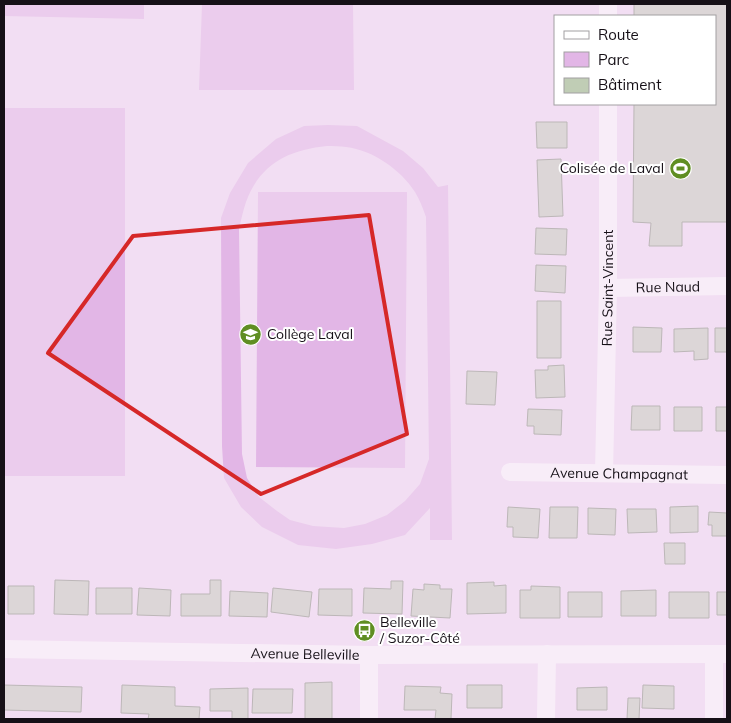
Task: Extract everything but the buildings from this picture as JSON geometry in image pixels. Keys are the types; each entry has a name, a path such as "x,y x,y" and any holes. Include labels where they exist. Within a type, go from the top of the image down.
{"street":[{"name":"Rue Saint-Vincent","path":"604,473 608,288 608,105"},
{"name":"Rue Naud","path":"608,288 727,286"},
{"name":"Avenue Champagnat","path":"510,472 727,475"},
{"name":"Avenue Belleville","path":"4,649 369,655 721,654"},
{"path":"546,719 547,654"},
{"path":"714,719 721,654"},
{"path":"369,655 369,719"}],"highlighted area":[{"path":"369,215 407,434 261,494 48,353 133,236"}],"green space":[{"path":"4,4 144,4 144,19 4,16"},
{"path":"202,4 353,4 354,90 199,90"},
{"path":"4,108 125,108 125,476 4,476"},
{"path":"304,126 357,126 403,151 423,168 438,187 448,185 452,540 430,540 430,508 405,535 372,544 336,549 298,545 262,527 241,507 224,478 222,446 221,218 230,193 248,163 276,139","holes":["329,146 356,149 385,162 402,176 415,192 426,217 429,459 420,484 405,501 387,515 365,524 344,528 313,526 290,520 277,511 259,497 247,478 242,454 239,229 244,209 252,189 259,178 277,161 300,151"]},
{"path":"258,192 407,192 405,468 256,467"}],"place":[{"name":"Colisée de Laval","path":"680,168"},
{"name":"Collège Laval","path":"251,334"},
{"name":"Belleville / Suzor-Côté","path":"364,630"}]}
